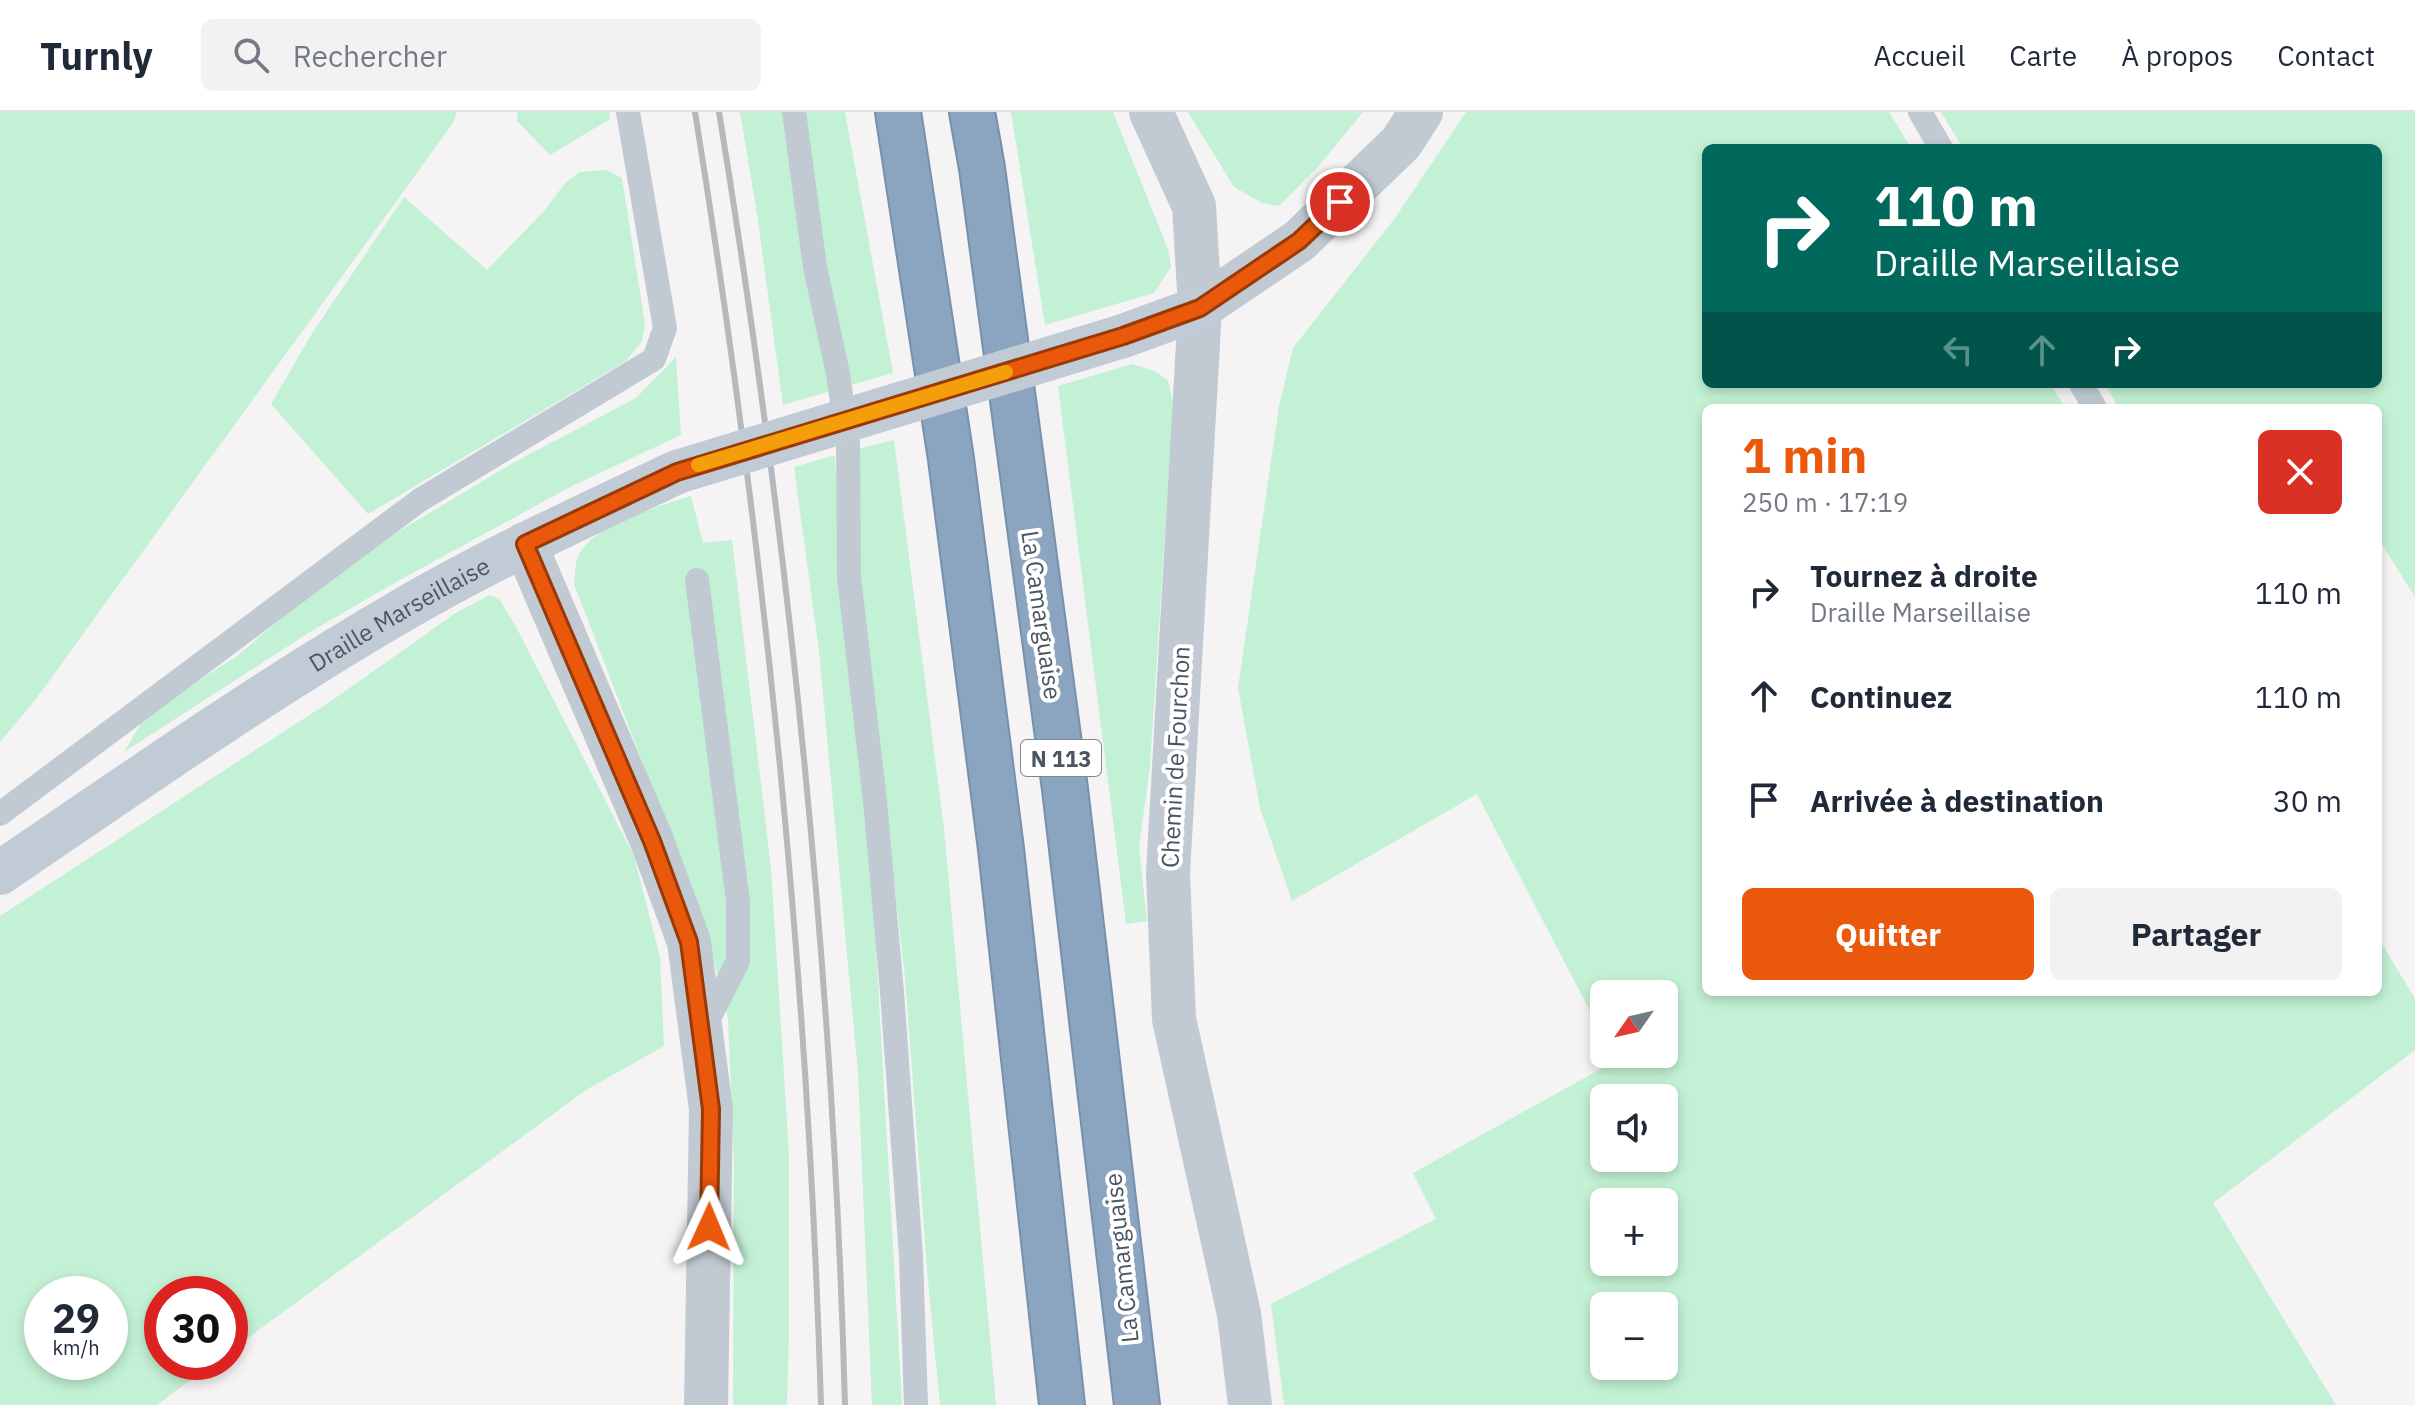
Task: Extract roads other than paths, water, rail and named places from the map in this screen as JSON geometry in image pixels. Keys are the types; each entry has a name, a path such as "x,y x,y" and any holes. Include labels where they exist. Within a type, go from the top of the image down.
{"highway":[{"name":"N 113","path":"898,112 951,459 1001,849 1062,1405"},
{"name":"La Camarguaise","path":"972,112 1065,789 1137,1405"}],"street":[{"name":"Chemin de Fourchon","path":"1151,112 1194,206 1200,308 1168,873 1174,1019 1239,1314 1250,1405"},
{"path":"1200,308 1299,241 1401,143 1421,112"},
{"name":"Draille Marseillaise","path":"0,873 241,708 401,611 525,544 677,472 1123,336 1200,308"},
{"path":"525,544 615,753 689,942 711,1109 706,1405"}],"lane":[{"path":"0,814 420,500 654,359 665,328 628,112"},
{"path":"794,112 815,267 838,374 848,443 849,577 875,801 892,992 911,1256 916,1405"},
{"path":"1920,112 1939,144"},
{"path":"697,580 738,902 738,961 701,1034"}],"railway":[{"path":"695,112 742,434 779,756 806,1080 821,1405"},
{"path":"719,112 767,434 804,756 830,1080 845,1405"}]}
